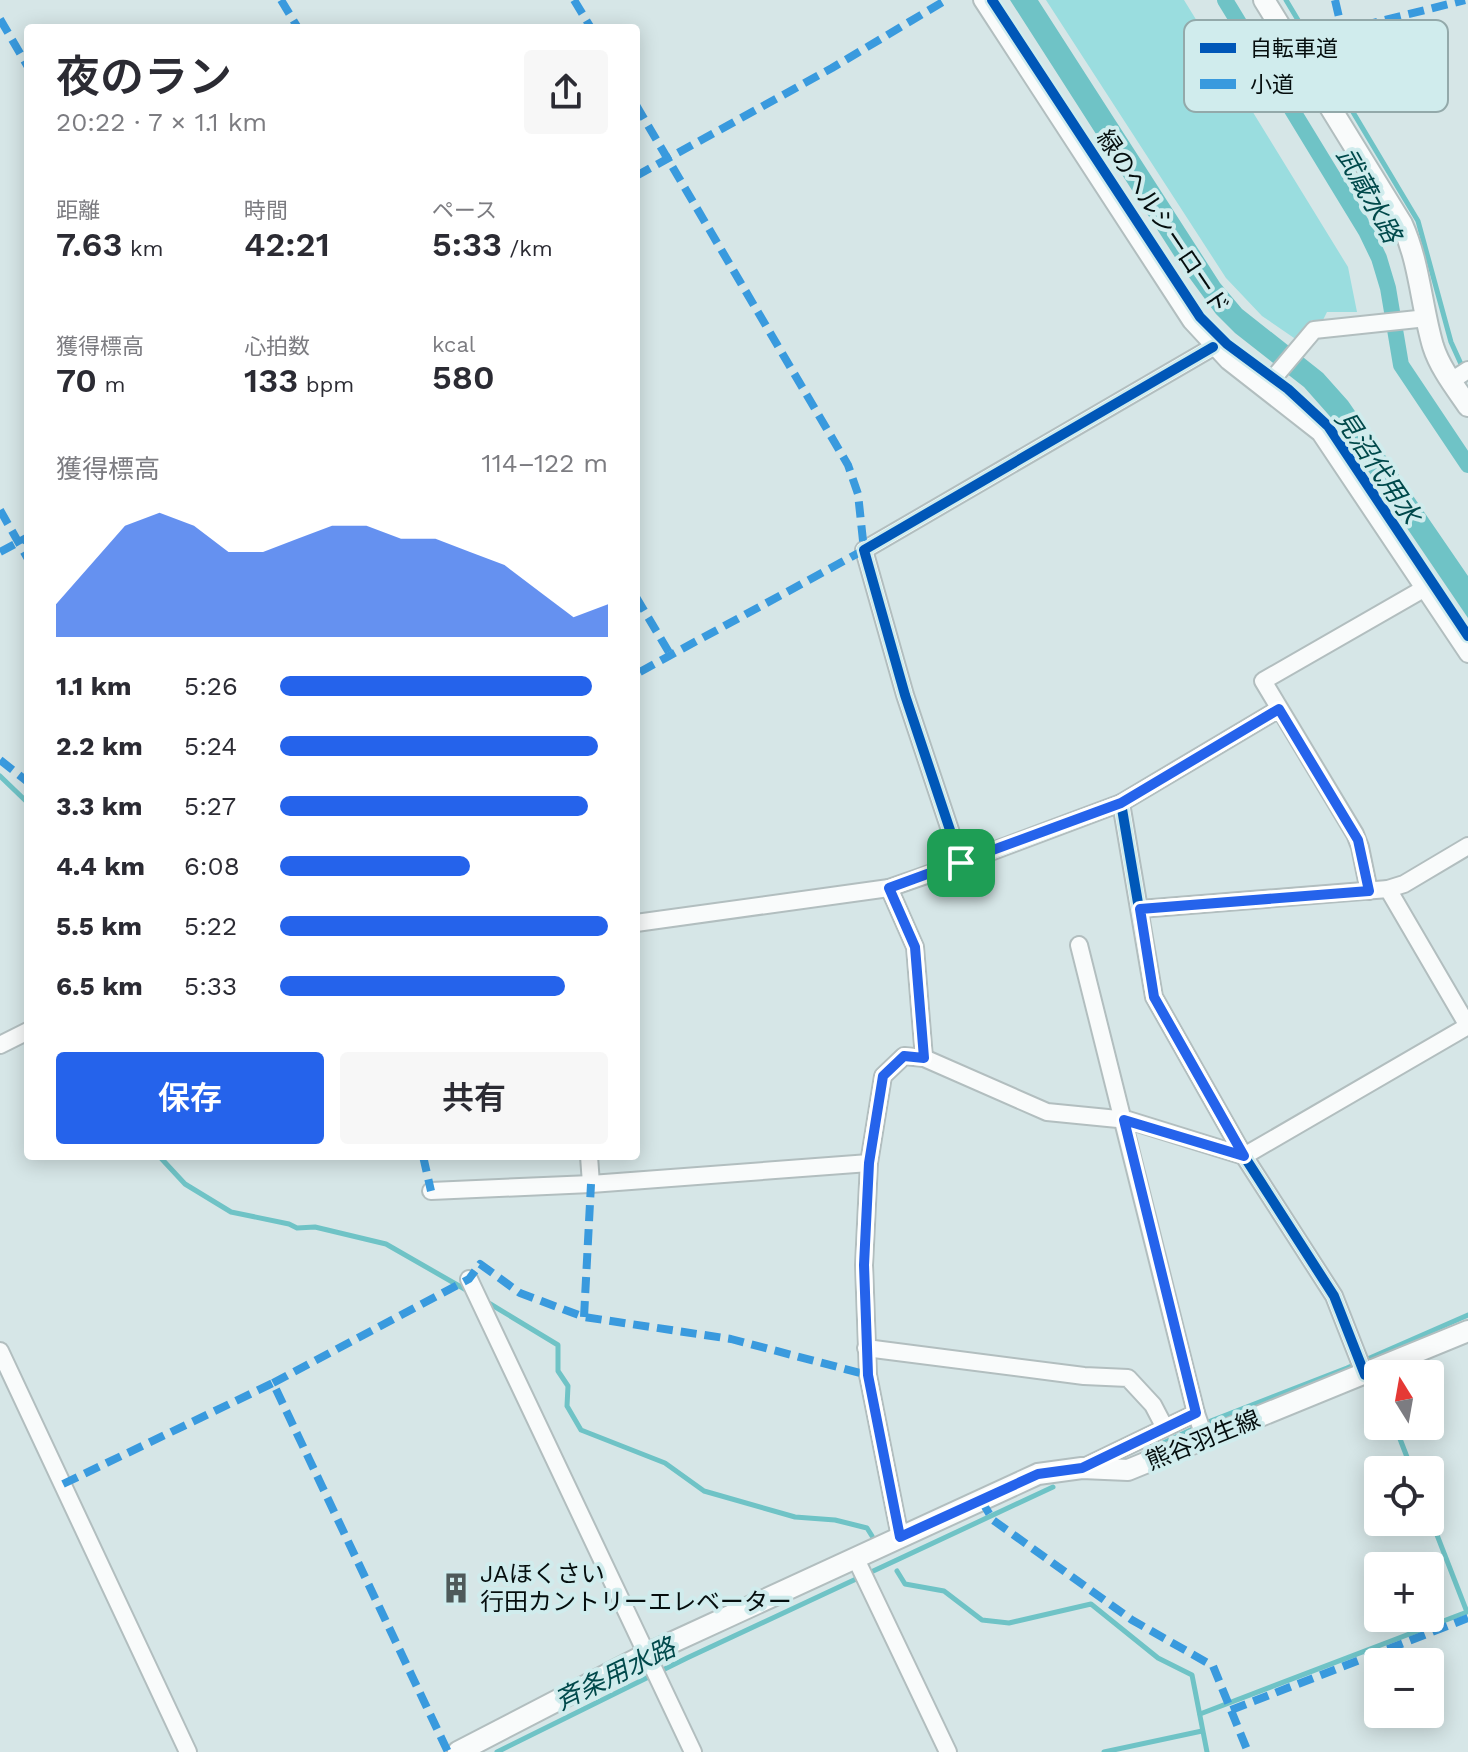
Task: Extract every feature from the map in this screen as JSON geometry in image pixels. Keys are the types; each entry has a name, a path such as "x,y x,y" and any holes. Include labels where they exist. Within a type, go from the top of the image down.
{"main road":[{"path":"1264,0 1276,20"},
{"path":"1333,112 1402,224 1416,260 1418,319 1433,348 1459,375 1468,406"},
{"name":"熊谷羽生線","path":"1396,1360 1468,1331"},
{"name":"熊谷羽生線","path":"458,1752 648,1657 1038,1474 1082,1468 1128,1470 1364,1373"}],"street":[{"path":"982,0 1174,296 1213,347 1320,433 1468,654"},
{"path":"1265,388 1314,330 1418,319"},
{"path":"961,863 905,695 864,550 1213,347"},
{"path":"1369,891 1358,840 1263,681 1425,588"},
{"path":"640,922 889,888 1121,803 1279,709"},
{"path":"1121,803 1154,997 1244,1156 1334,1296 1364,1373"},
{"path":"1140,909 1388,889 1404,884 1468,846"},
{"path":"889,888 915,947 924,1058"},
{"path":"900,1537 868,1375 866,1348 864,1265 869,1163 883,1076 904,1056 924,1058 1047,1112 1124,1120 1244,1156 1468,1026 1388,889"},
{"path":"1079,945 1204,1437"},
{"path":"0,1045 24,1033"},
{"path":"589,1160 591,1184"},
{"path":"431,1191 591,1184 869,1163"},
{"path":"474,1290 693,1752"},
{"path":"866,1348 1084,1376 1128,1378 1153,1405 1164,1426"},
{"path":"0,1351 188,1752"},
{"path":"1082,1468 1164,1426 1196,1414"},
{"path":"856,1559 948,1752"}],"shaded area":[{"path":"1046,0 1184,0 1196,20 1184,20 1184,112 1253,112 1348,267 1357,312 1327,312 1323,320 1312,320 1297,340 1262,316 1226,278"}],"water":[{"name":"見沼代用水","path":"1010,0 1038,0 1220,283 1242,309 1323,373 1348,401 1468,576 1468,618 1335,422 1304,387 1235,333 1216,314 1180,265"}],"waterway":[{"name":"武蔵水路","path":"1225,0 1237,20"},
{"path":"1286,0 1298,20"},
{"name":"武蔵水路","path":"1293,112 1366,231 1379,258 1388,288 1401,365 1468,465"},
{"path":"1353,112 1418,221 1451,342 1461,364"},
{"path":"0,776 24,799"},
{"path":"163,1160 185,1184 231,1212 386,1244 468,1291"},
{"path":"487,1302 558,1345 558,1371 568,1386 567,1406 581,1430 665,1463 704,1491 795,1517 835,1520 867,1528 872,1536"},
{"name":"斉条用水路","path":"1155,1447 1203,1424 1347,1368 1468,1315"},
{"path":"1400,1440 1407,1456"},
{"name":"斉条用水路","path":"497,1752 687,1658 1053,1487"},
{"path":"1200,1714 1467,1612 1437,1536"},
{"path":"897,1571 905,1584 944,1591 982,1620 1009,1623 1091,1604 1158,1658 1192,1675 1207,1752"},
{"path":"1104,1752 1202,1731"}],"marked path":[{"path":"281,0 296,24"},
{"path":"574,0 589,24"},
{"path":"640,174 832,68 946,0"},
{"path":"1335,0 1340,20"},
{"path":"1385,20 1465,0"},
{"path":"0,19 24,60"},
{"path":"640,112 848,465 858,494 864,550 640,672"},
{"path":"0,510 24,552"},
{"path":"0,552 24,539"},
{"path":"640,604 670,654"},
{"path":"0,760 24,779"},
{"path":"424,1160 431,1191"},
{"path":"584,1317 591,1184"},
{"path":"273,1383 469,1279 480,1264 520,1293 584,1317 731,1339 868,1375"},
{"path":"63,1484 273,1383 448,1752"},
{"path":"981,1500 993,1520 1132,1620 1213,1666 1248,1752"},
{"path":"1231,1710 1468,1618"}],"cycle path":[{"name":"緑のヘルシーロード","path":"992,0 1200,317 1227,344 1288,389 1328,426 1468,636"},
{"path":"1213,347 864,550 905,695 961,863 1121,803 1154,997 1244,1156 1334,1296 1364,1372"}],"place":[{"name":"JAほくさい 行田カントリーエレベーター","path":"456,1588"}],"route":[{"path":"1279,709 1358,840 1369,891 1140,909 1154,997 1244,1156 1124,1120 1196,1413 1082,1468 1038,1474 900,1537 868,1375 864,1265 869,1163 883,1076 904,1056 924,1058 915,947 889,888 961,863 1121,803 1279,709"}]}
